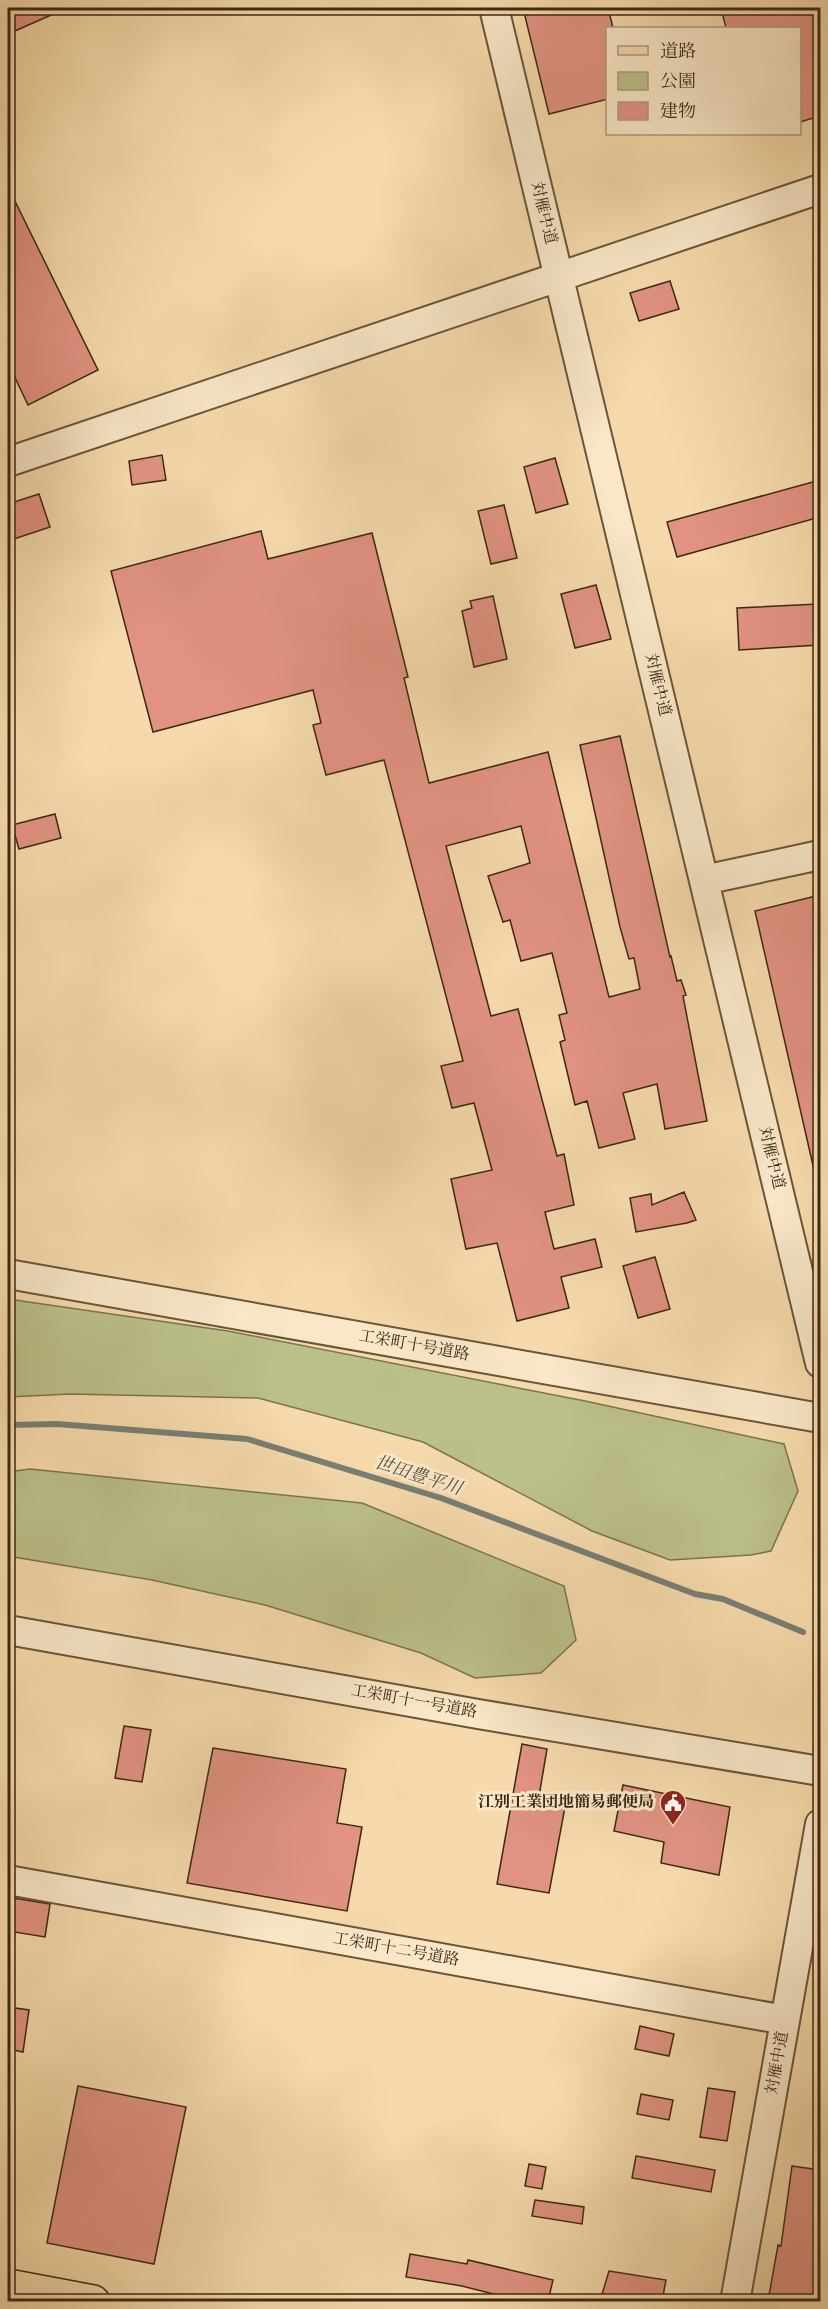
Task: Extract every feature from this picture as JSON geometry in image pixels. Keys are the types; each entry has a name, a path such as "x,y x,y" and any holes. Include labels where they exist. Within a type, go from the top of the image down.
{"main road":[{"path":"8,2286 93,2301"}],"street":[{"name":"対雁中道","path":"494,8 820,1363"},
{"path":"8,462 820,189"},
{"path":"704,880 820,855"},
{"name":"工栄町十号道路","path":"8,1274 820,1418"},
{"name":"工栄町十一号道路","path":"8,1630 478,1714 820,1771"},
{"name":"対雁中道","path":"735,2301 820,1824"},
{"name":"工栄町十二号道路","path":"8,1880 785,2020"}],"green space":[{"path":"8,1299 228,1331 585,1401 784,1444 798,1491 771,1551 751,1555 670,1560 592,1531 423,1442 258,1398 70,1394 8,1397"},
{"path":"30,1469 362,1503 564,1586 576,1640 541,1673 475,1678 421,1653 265,1605 152,1580 8,1556 8,1472"}],"building":[{"path":"8,8 67,8 8,34"},
{"path":"523,8 608,8 613,27 606,27 606,100 549,114"},
{"path":"721,8 812,8 820,43 820,116 801,122 801,27 726,27"},
{"path":"8,187 98,370 28,405 8,363"},
{"path":"670,281 679,309 639,321 630,293"},
{"path":"162,455 166,480 132,485 129,461"},
{"path":"555,458 568,504 536,513 524,467"},
{"path":"820,480 820,517 677,557 667,522"},
{"path":"39,494 50,527 8,541 8,504"},
{"path":"504,505 517,558 491,564 478,511"},
{"path":"261,531 268,559 372,533 408,677 404,678 429,783 548,752 609,997 640,989 634,958 629,959 620,927 580,745 620,736 670,957 677,981 681,980 686,995 683,996 707,1121 665,1129 657,1084 623,1093 635,1139 599,1148 587,1101 575,1105 560,1042 565,1040 559,1015 567,1013 552,953 521,961 510,920 503,922 488,876 530,863 521,826 446,846 491,1016 518,1009 557,1156 564,1154 574,1205 545,1212 554,1249 595,1239 602,1267 561,1277 569,1308 517,1321 497,1243 466,1249 451,1179 492,1170 474,1103 452,1108 441,1066 463,1061 384,760 326,775 313,725 321,723 313,690 153,732 111,571"},
{"path":"596,585 611,639 575,648 561,594"},
{"path":"493,596 507,659 474,667 462,611 472,608 470,601"},
{"path":"818,604 819,645 739,650 737,608"},
{"path":"55,814 61,838 19,849 12,825"},
{"path":"820,895 820,1169 814,1170 755,911"},
{"path":"684,1192 696,1220 636,1232 630,1198 651,1194 652,1205"},
{"path":"655,1257 670,1309 638,1318 623,1266"},
{"path":"124,1726 151,1730 142,1782 115,1778"},
{"path":"522,1744 547,1749 538,1802 565,1807 549,1893 497,1884"},
{"path":"213,1748 346,1769 337,1823 362,1827 347,1911 187,1883"},
{"path":"623,1785 730,1807 719,1875 661,1863 664,1842 614,1831"},
{"path":"13,1898 50,1904 45,1937 8,1931"},
{"path":"8,2007 29,2010 23,2052 8,2049"},
{"path":"640,2026 674,2034 669,2056 635,2049"},
{"path":"78,2086 186,2107 154,2264 47,2243"},
{"path":"708,2088 735,2092 727,2141 700,2137"},
{"path":"641,2094 673,2100 669,2120 637,2114"},
{"path":"636,2156 715,2170 711,2192 632,2178"},
{"path":"529,2164 546,2167 542,2189 525,2186"},
{"path":"792,2166 820,2170 820,2301 768,2301 778,2245 781,2246"},
{"path":"535,2200 584,2207 582,2224 532,2216"},
{"path":"410,2254 467,2264 468,2260 553,2280 548,2301 521,2301 462,2286 406,2277"},
{"path":"609,2271 666,2280 662,2301 600,2301"}],"waterway":[{"name":"世田豊平川","path":"8,1425 57,1424 247,1439 441,1498 695,1594 723,1599 803,1632"}],"place":[{"name":"江別工業団地簡易郵便局","path":"673,1826"}]}
